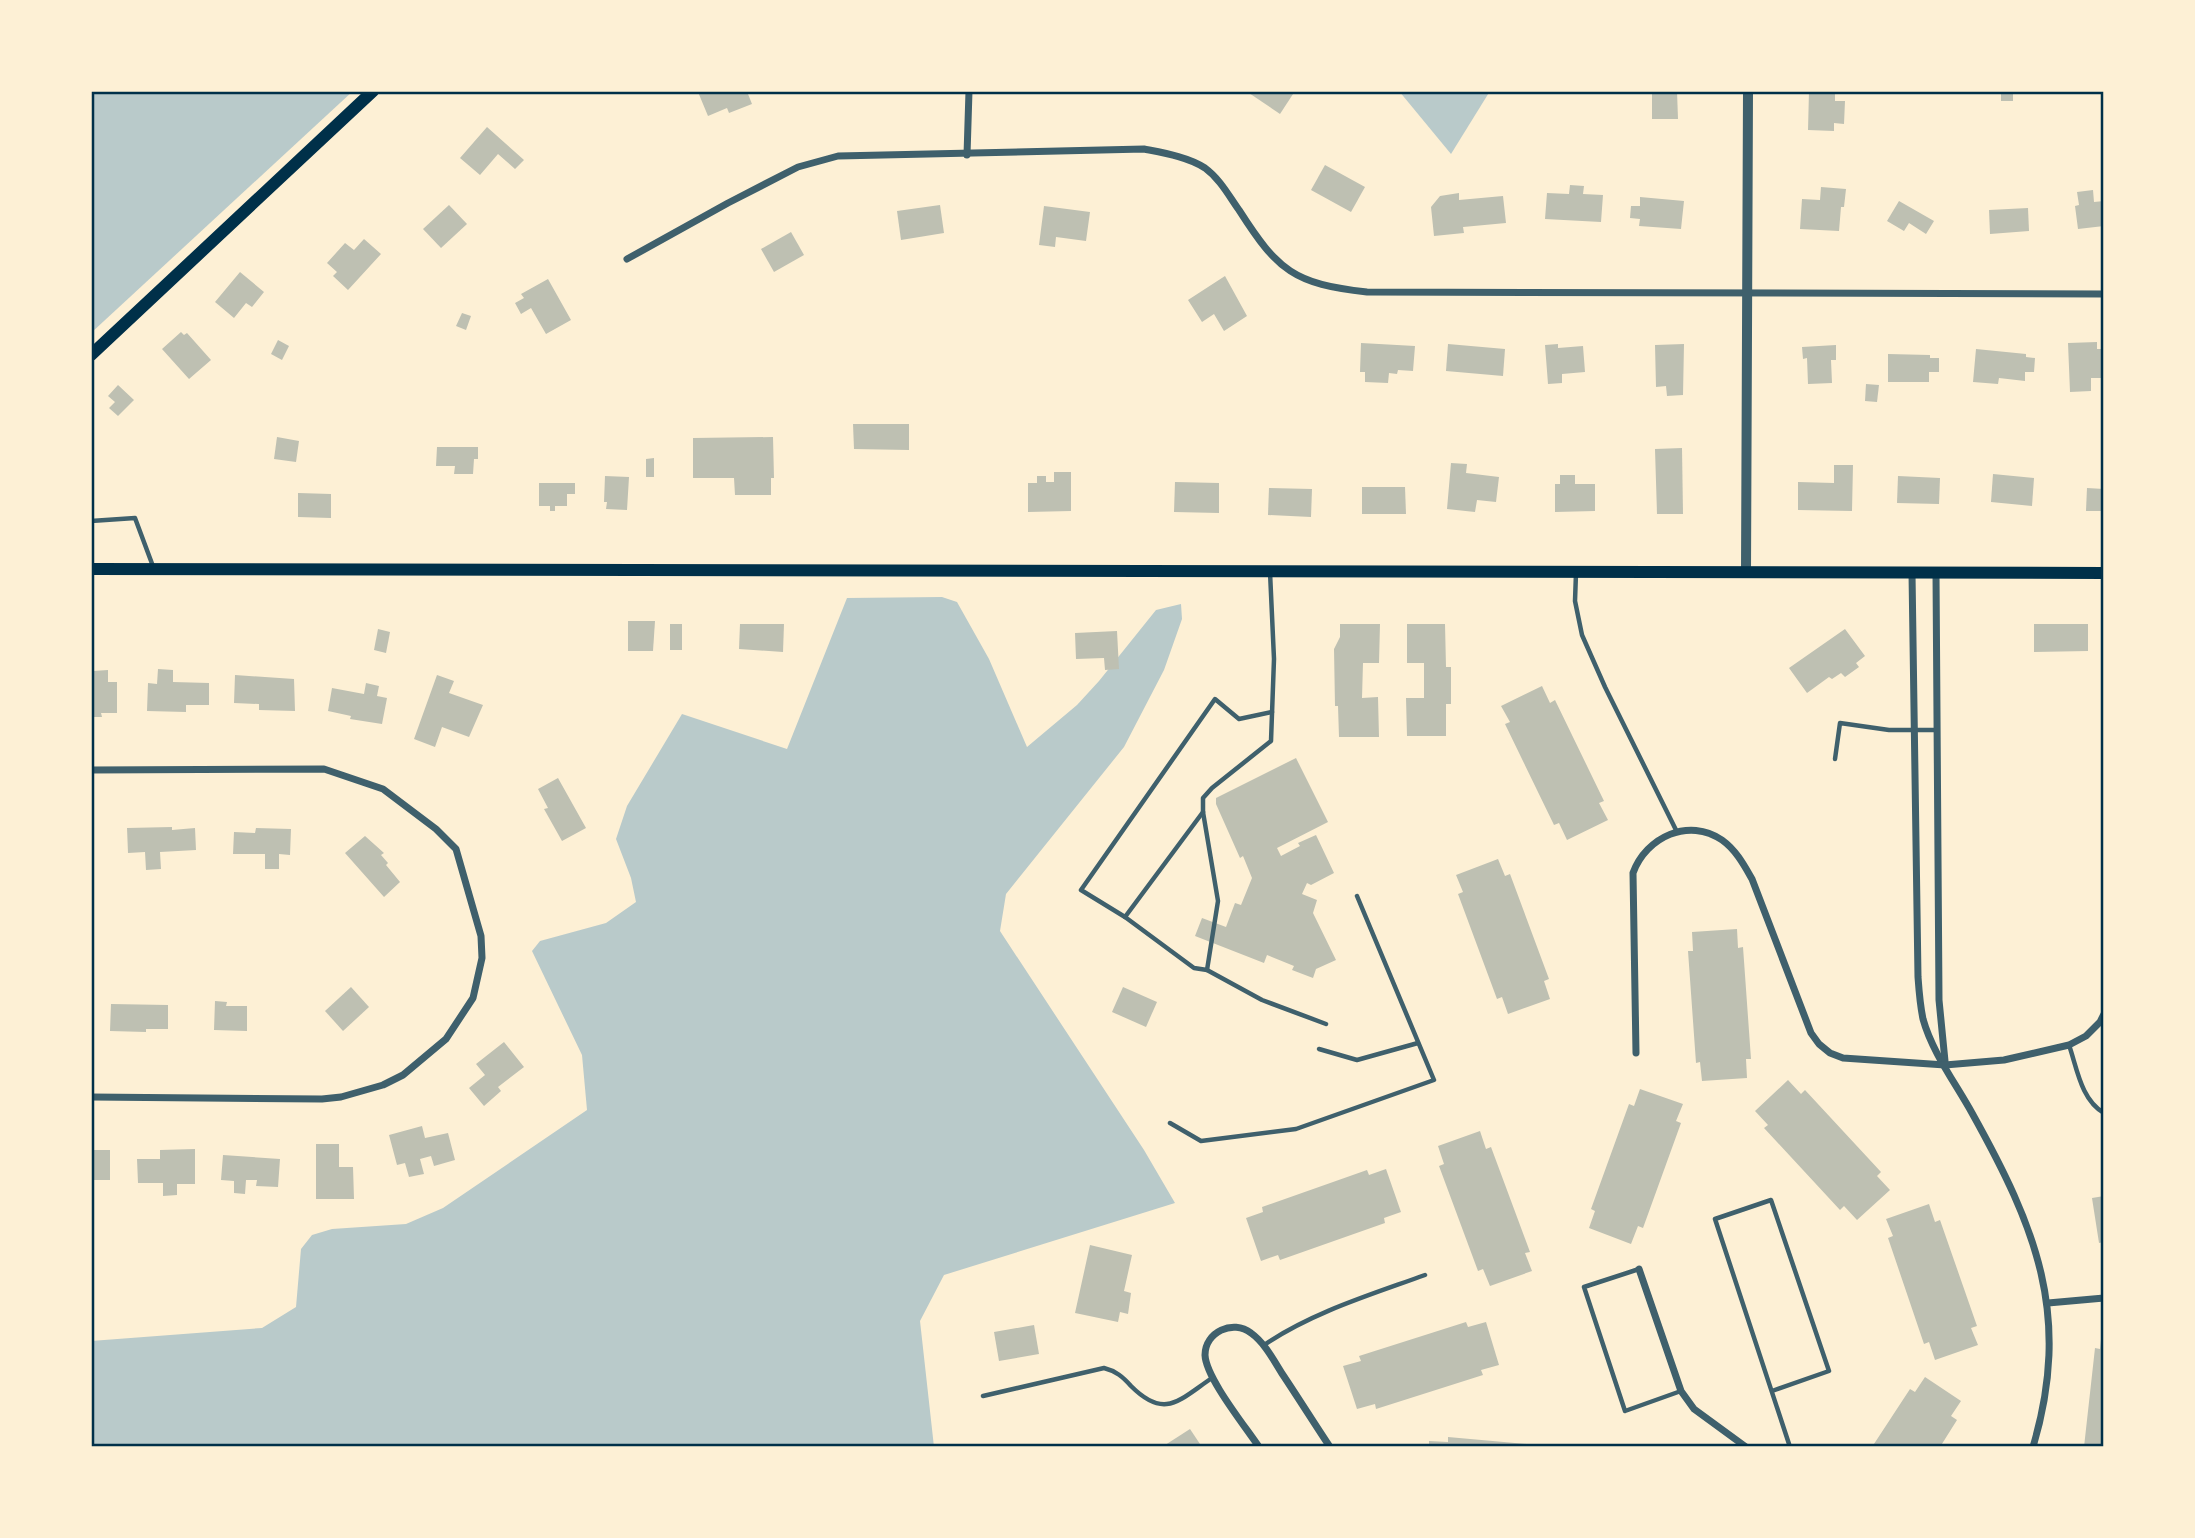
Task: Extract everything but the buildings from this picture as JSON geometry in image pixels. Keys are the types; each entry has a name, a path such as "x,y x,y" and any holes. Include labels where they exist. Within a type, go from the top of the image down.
{"main road":[{"path":"91,355 373,91"},
{"path":"91,569 2104,573"}],"street":[{"path":"967,155 969,91"},
{"path":"1745,573 1749,294 1748,91"},
{"path":"627,260 728,202 798,167 838,156 1144,149 1180,157 1205,168 1222,184 1271,258 1298,277 1331,288 1367,292 2104,294"},
{"path":"1912,573 1919,989 1931,1041 2016,1196 2036,1247 2048,1303 2049,1364 2034,1447"},
{"path":"1936,573 1939,1000 1945,1065"},
{"path":"91,770 324,769 383,789 436,829 456,849 481,936 482,958 473,998 446,1039 403,1075 383,1085 322,1100 91,1097"},
{"path":"1636,1053 1633,873 1638,858 1649,846 1677,832 1692,830 1721,840 1743,864 1752,879 1806,1021 1819,1044 1830,1053 1843,1058 1945,1065 2004,1060 2069,1045 2086,1036 2100,1023 2104,1014"},
{"path":"1640,1269 1681,1391 1694,1409 1746,1447"},
{"path":"2048,1303 2104,1298"},
{"path":"1259,1447 1213,1378 1205,1359 1210,1338 1227,1327 1237,1326 1254,1335 1264,1346 1330,1447"}],"lane":[{"path":"91,521 135,518 154,569"},
{"path":"1207,970 1219,901 1203,812 1203,798 1271,741 1274,659 1270,572"},
{"path":"1576,573 1577,615 1586,646 1677,832"},
{"path":"1272,712 1239,719 1215,699 1081,890 1125,917 1194,968 1207,970 1262,1000 1326,1024"},
{"path":"1835,759 1840,723 1879,729 1937,730"},
{"path":"1125,917 1203,812"},
{"path":"1170,1123 1201,1141 1296,1129 1434,1080 1357,896"},
{"path":"1319,1049 1357,1060 1418,1043"},
{"path":"2069,1045 2084,1091 2094,1107 2104,1113"},
{"path":"1772,1391 1829,1371 1771,1200 1715,1219 1790,1447"},
{"path":"1640,1269 1584,1287 1625,1411 1681,1391"},
{"path":"1264,1346 1309,1319 1425,1275"},
{"path":"983,1396 1104,1368 1122,1377 1153,1404 1163,1405 1182,1398 1213,1378"}],"shaded area":[{"path":"91,91 353,91 91,333"},
{"path":"1399,91 1490,91 1451,154"},
{"path":"942,597 957,602 989,659 1027,747 1077,705 1156,610 1181,604 1182,619 1164,670 1124,747 1006,894 1000,931 1144,1150 1175,1203 944,1275 920,1321 934,1447 91,1447 91,1341 262,1328 296,1307 301,1249 312,1235 332,1229 406,1224 443,1208 587,1110 582,1055 532,951 540,941 606,923 636,902 631,878 616,839 627,806 682,714 787,749 847,598"}]}
